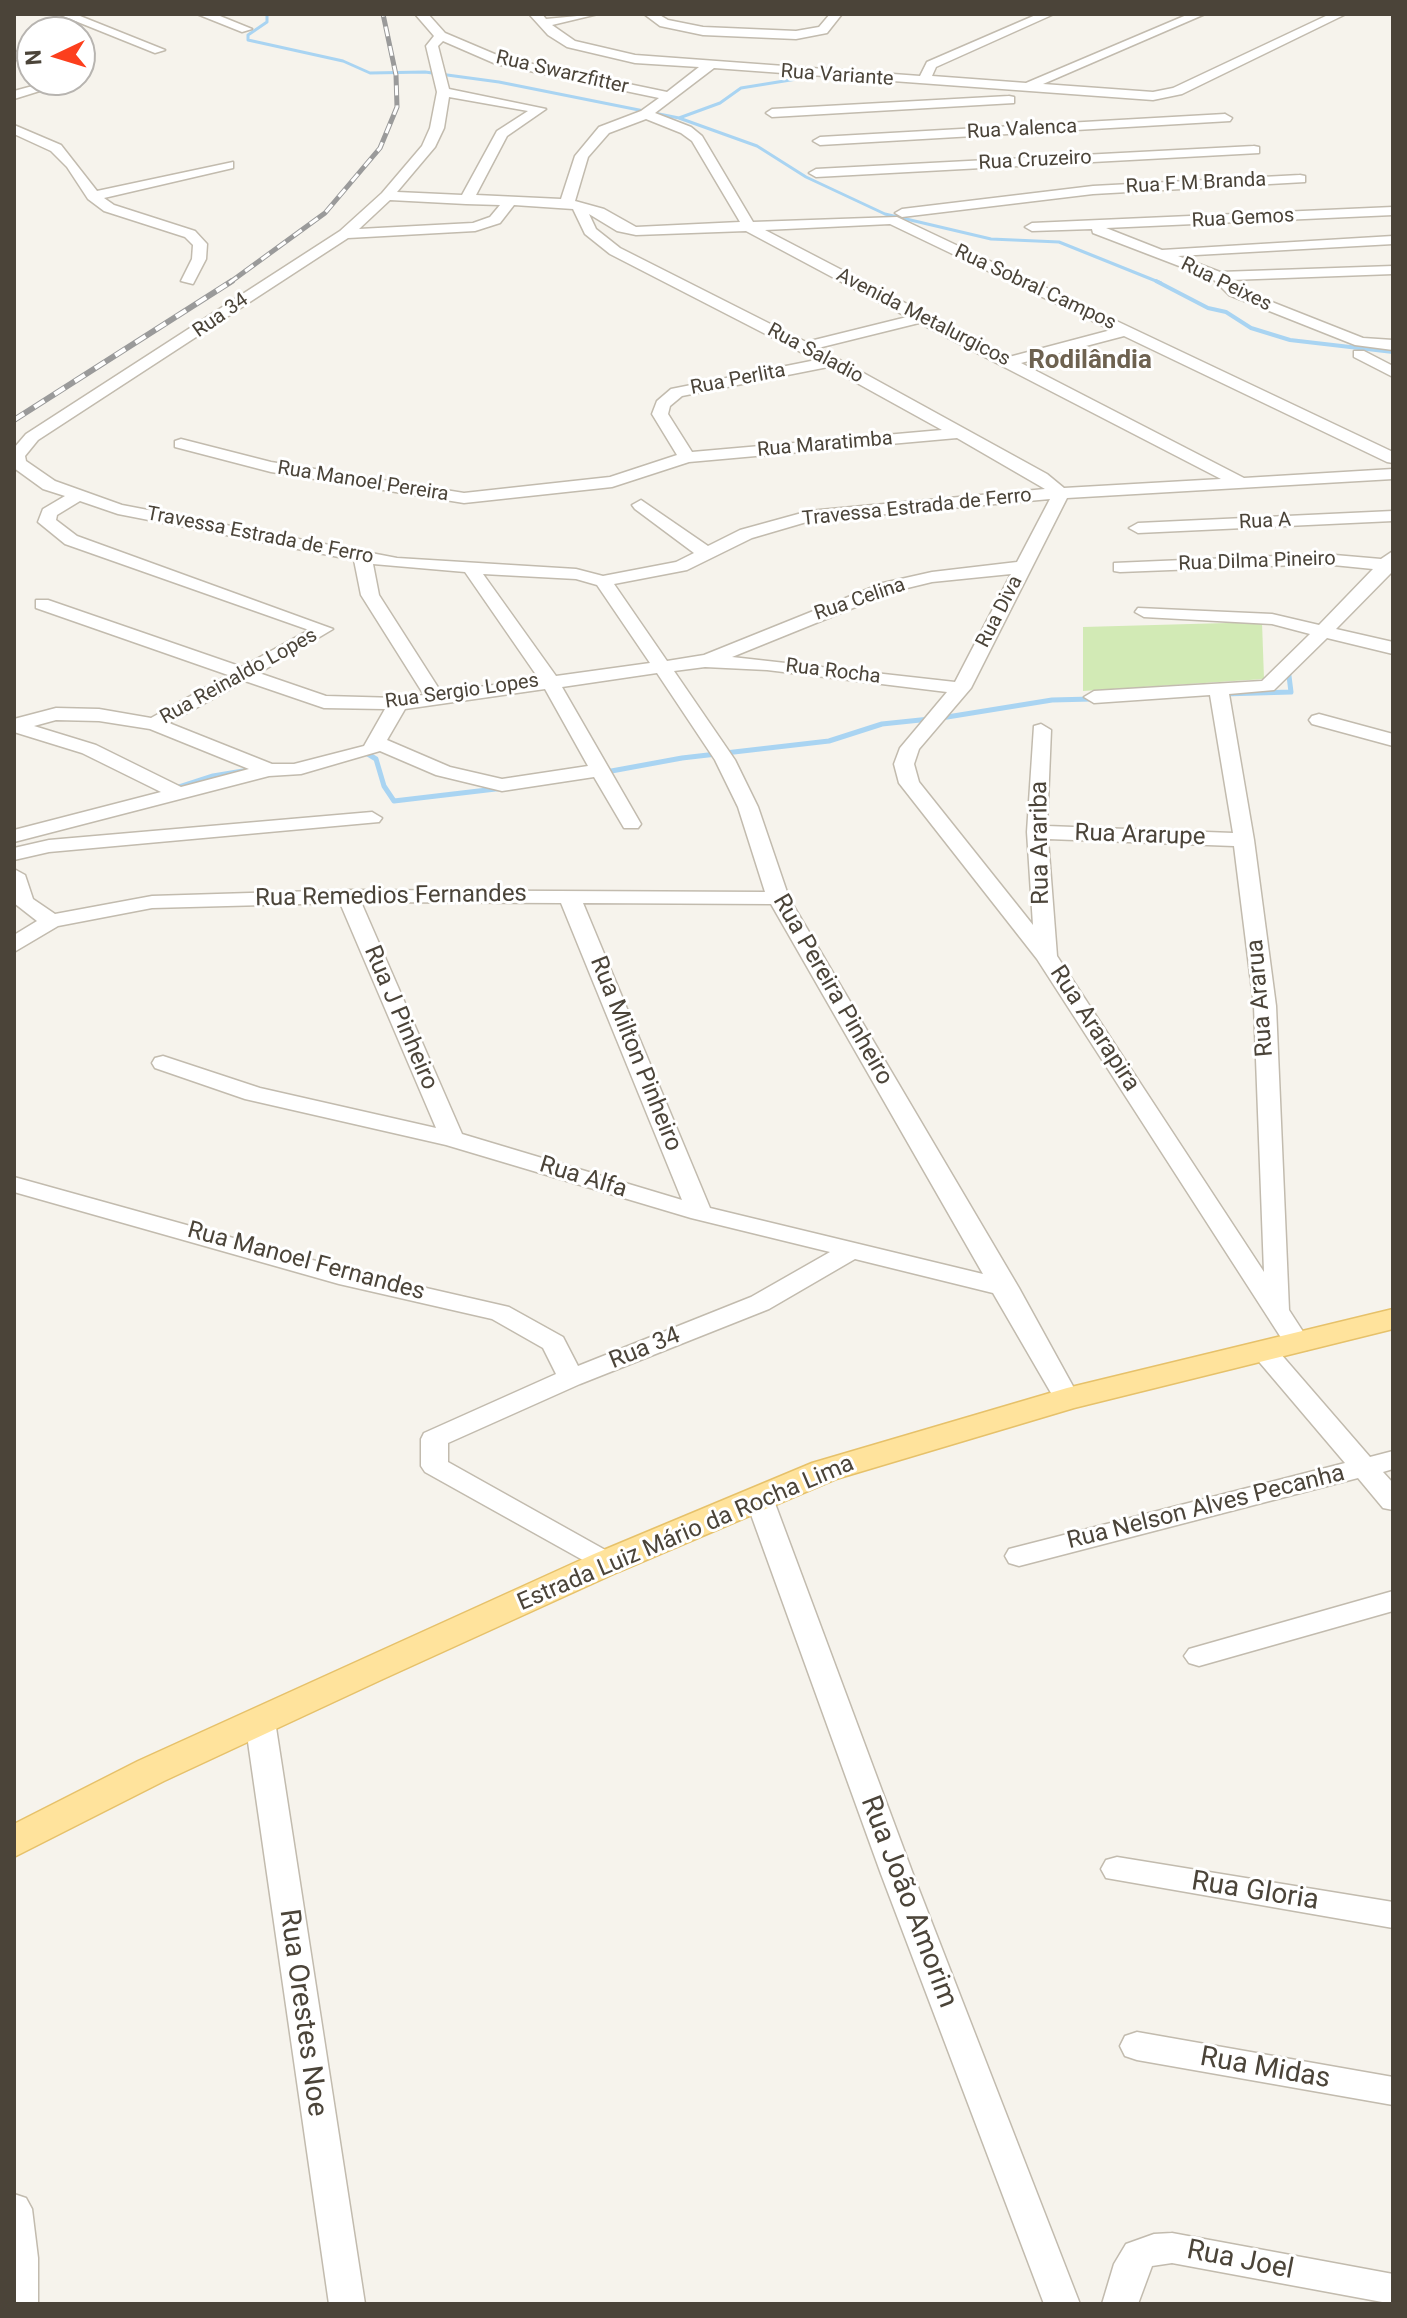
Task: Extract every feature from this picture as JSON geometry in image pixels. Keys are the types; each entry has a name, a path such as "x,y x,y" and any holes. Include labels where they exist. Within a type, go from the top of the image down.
{"main road":[{"name":"Estrada Luiz Mário da Rocha Lima","path":"18,1836 151,1771 606,1563 824,1471 1067,1399 1393,1319"}],"street":[{"path":"64,14 159,50"},
{"path":"203,14 246,29"},
{"name":"Rua Swarzfitter","path":"421,14 441,36 521,67 669,96"},
{"path":"538,18 592,14"},
{"path":"650,14 664,23 703,31 796,35 823,30 836,14"},
{"path":"923,82 924,74 939,61 1048,14"},
{"path":"1022,94 1199,14"},
{"path":"772,113 1022,94 1153,96 1177,91 1340,14"},
{"name":"Rua Variante","path":"538,18 571,44 596,52 709,66 1009,87 1022,94"},
{"path":"345,234 387,196 428,147 437,128 440,80 432,46 441,36"},
{"path":"387,196 573,205 582,156 604,130 648,112 709,66"},
{"path":"440,80 540,109 502,134 466,200"},
{"path":"1022,94 1093,190"},
{"name":"Avenida Metalurgicos","path":"648,112 686,130 697,139 749,226 777,244 1238,481"},
{"name":"Rua Valenca","path":"820,141 1056,144 1225,118"},
{"path":"14,129 56,148 93,196 115,211 190,234 200,244 199,259 188,281"},
{"name":"Rua Cruzeiro","path":"816,173 1056,144 1254,150"},
{"path":"93,196 228,165"},
{"name":"Rua F M Branda","path":"902,213 1093,190 1300,179"},
{"path":"345,234 475,227 495,220 509,202"},
{"name":"Rua Sobral Campos","path":"573,205 599,212 622,228 636,231 892,220 1393,458"},
{"name":"Rua Saladio","path":"573,205 590,231 615,251 804,347 962,433 1041,478 1061,494"},
{"name":"Rua Gemos","path":"1032,227 1093,227 1393,211"},
{"path":"1336,214 1393,269"},
{"name":"Rua Peixes","path":"1093,227 1218,276 1234,292 1359,348"},
{"name":"Rua 34","path":"75,497 28,472 18,463 17,455 22,445 104,388 193,336 345,234"},
{"path":"1157,253 1393,240"},
{"path":"1218,276 1393,269"},
{"name":"Rua Perlita","path":"804,347 924,317"},
{"path":"1009,362 1125,331"},
{"path":"1359,348 1393,345"},
{"path":"1359,348 1393,372"},
{"name":"Rua Perlita","path":"687,457 660,414 663,404 677,392 829,362"},
{"name":"Rua Maratimba","path":"687,457 962,433"},
{"name":"Rua Manoel Pereira","path":"181,444 271,467 464,498 612,482 687,457"},
{"name":"Travessa Estrada de Ferro","path":"75,497 118,509 397,563 576,574 603,581 681,566 709,555 746,534 809,516 1238,481 1393,474"},
{"name":"Rua Diva","path":"934,718 961,688 1061,494"},
{"name":"Rua Reinaldo Lopes","path":"75,497 49,513 47,522 71,540 324,629 245,676 154,724"},
{"path":"641,505 709,555"},
{"name":"Rua A","path":"1138,528 1393,516"},
{"path":"362,555 370,595 436,699"},
{"name":"Rua Dilma Pineiro","path":"1120,567 1323,559 1388,562"},
{"path":"1094,697 1272,684 1368,588 1388,562"},
{"name":"Rua Celina","path":"705,661 889,587 932,577 1023,567"},
{"path":"471,569 549,680 631,824"},
{"name":"Rua Pereira Pinheiro","path":"603,581 720,753 748,807 778,898 1006,1288 1067,1399"},
{"name":"Rua Sergio Lopes","path":"42,604 324,702 398,704 549,680 705,661"},
{"path":"1144,612 1236,615 1325,630 1393,648"},
{"name":"Rua Rocha","path":"705,661 767,664 961,688"},
{"name":"Rua Ararua","path":"1219,690 1244,840 1265,1006 1278,1310"},
{"path":"14,726 56,714 81,713 154,724 260,766 294,770 356,756 378,743 398,704"},
{"name":"Rua Ararapira","path":"934,718 910,748 904,764 909,783 1046,956 1278,1310 1281,1348 1365,1468 1393,1501"},
{"path":"1319,720 1393,740"},
{"path":"14,726 89,749 141,772 179,794"},
{"name":"Rua Arariba","path":"1041,730 1037,832 1046,956"},
{"path":"378,743 443,771 502,785 601,773"},
{"path":"14,836 179,794 260,766"},
{"path":"14,854 49,846 372,818"},
{"name":"Rua Ararupe","path":"1037,832 1244,840"},
{"path":"14,875 24,902 51,921"},
{"name":"Rua Remedios Fernandes","path":"14,945 51,921 152,902 348,896 778,898"},
{"name":"Rua J Pinheiro","path":"348,896 452,1139"},
{"name":"Rua Milton Pinheiro","path":"569,896 700,1213"},
{"name":"Rua Alfa","path":"163,1063 296,1106 452,1139 700,1213 1006,1288"},
{"name":"Rua Manoel Fernandes","path":"14,1184 348,1278 500,1313 554,1343 571,1378"},
{"name":"Rua 34","path":"606,1563 435,1466 434,1439 571,1378 760,1303 852,1250"},
{"name":"Rua Nelson Alves Pecanha","path":"1019,1556 1393,1460"},
{"name":"Rua João Amorim","path":"759,1498 897,1874 1062,2304"},
{"path":"1199,1656 1393,1601"},
{"name":"Rua Orestes Noe","path":"260,1721 347,2304"},
{"name":"Rua Gloria","path":"1117,1869 1393,1915"},
{"name":"Rua Midas","path":"1137,2046 1393,2091"},
{"path":"14,2209 20,2258 20,2304"},
{"name":"Rua Joel","path":"1120,2304 1132,2264 1139,2255 1154,2249 1172,2248 1393,2290"}],"green space":[{"path":"1262,622 1264,679 1083,691 1083,627"}],"waterway":[{"path":"267,14 267,22 248,35 248,40 343,61 370,73 425,72 499,82 679,118"},
{"path":"679,118 720,103 741,88 809,77"},
{"path":"679,118 757,146 806,177 885,214 991,239 1059,242 1161,283"},
{"path":"1156,281 1208,308 1226,312 1251,328 1290,340 1393,352"},
{"path":"1223,694 1291,692 1288,668"},
{"path":"941,718 1052,700 1092,699"},
{"path":"606,772 682,758 829,741 882,724 930,719"},
{"path":"363,751 376,759 384,786 394,801 504,788"},
{"path":"173,789 213,776 255,769"}],"railway":[{"path":"230,282 325,213 380,148 397,107 396,75 383,14"},
{"path":"14,420 230,282"}],"district":[{"name":"Rodilândia","path":"1090,361"}]}
